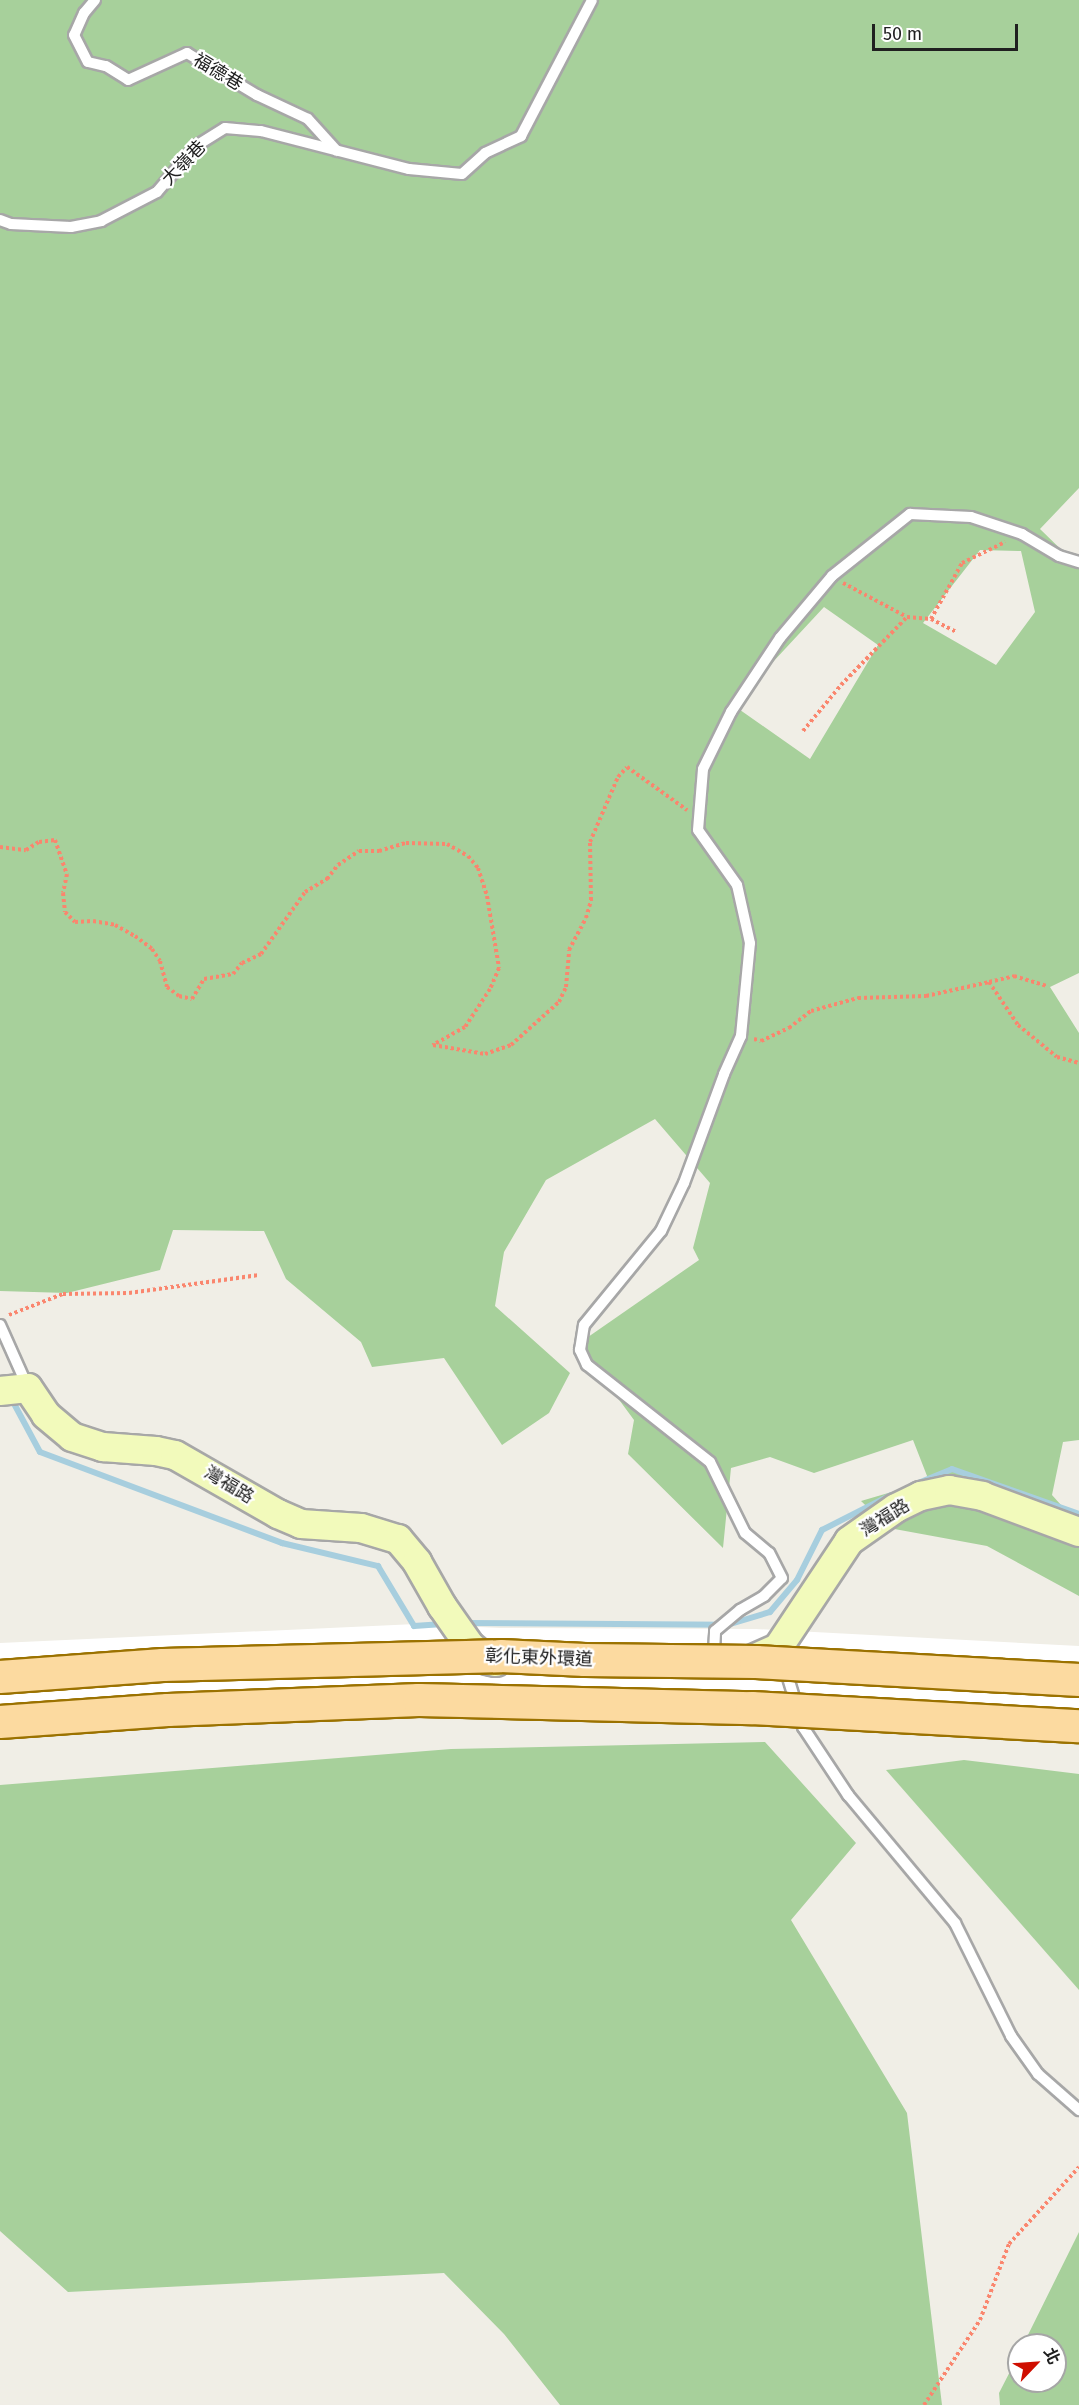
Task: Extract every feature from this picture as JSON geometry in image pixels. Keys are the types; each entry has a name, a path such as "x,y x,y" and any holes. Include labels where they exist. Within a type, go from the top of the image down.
{"main road":[{"path":"0,1659 160,1647 416,1638 839,1645 1079,1660"},
{"name":"彰化東外環道","path":"0,1677 163,1665 501,1656 585,1660 768,1662 1079,1680"},
{"name":"彰化東外環道","path":"0,1702 250,1685 429,1682 750,1687 1079,1706"},
{"path":"0,1722 180,1709 419,1700 752,1707 1079,1726"}],"street":[{"name":"灣福路","path":"28,1388 46,1415 72,1437 103,1447 156,1451 175,1455 278,1514 301,1524 361,1528 398,1539 417,1562 442,1606 470,1646 487,1660 526,1669 721,1673 778,1648 849,1541 896,1508 921,1496 949,1490 982,1496 1079,1532"},
{"path":"0,1391 28,1388"},
{"name":"灣福路","path":"442,1606 479,1645 494,1648 714,1652 778,1648"}],"lane":[{"name":"福德巷","path":"95,0 84,13 74,34 88,62 106,66 128,80 187,53 257,94 308,119 337,152"},
{"name":"大嶺巷","path":"0,220 11,224 71,226 101,221 157,192 195,146 225,128 261,131 409,169 462,174 486,153 521,136 592,0"},
{"path":"714,1652 715,1631 740,1610 764,1596 782,1578 770,1553 745,1533 710,1462 587,1365 580,1350 584,1325 661,1231 684,1183 724,1074 741,1036 750,943 737,885 698,830 701,816 699,792 703,769 715,741 780,638 832,576 910,514 971,517 1022,534 1059,556 1079,562"},
{"path":"0,1325 28,1388"},
{"path":"778,1648 803,1727 848,1795 955,1923 1011,2036 1038,2074 1079,2110"}],"path":[{"path":"931,619 962,563 1022,534"},
{"path":"832,576 857,593 907,617 931,619 956,633"},
{"path":"803,731 841,684 907,617"},
{"path":"0,847 26,850 39,842 56,840 68,874 63,893 65,912 75,922 93,921 115,926 135,936 152,949 160,961 167,987 179,996 192,999 204,979 233,974 242,963 261,954 305,892 327,879 338,865 359,851 379,851 406,843 447,844 468,856 478,868 487,896 499,968 490,989 465,1028 433,1046 485,1054 511,1045 559,1002 566,987 569,950 583,926 591,900 590,842 618,777 627,767 669,799 701,816"},
{"path":"741,1036 761,1041 789,1028 811,1011 858,998 926,996 1014,976 1046,986"},
{"path":"989,982 1018,1025 1057,1058 1079,1063"},
{"path":"0,1318 63,1294 129,1293 258,1275"},
{"path":"924,2405 980,2320 1009,2244 1079,2167"}],"green space":[{"path":"0,0 1079,0 1079,488 1040,529 1079,567 1079,973 1050,987 1079,1033 1079,1440 1063,1442 1052,1495 1079,1525 1079,1596 987,1546 889,1528 861,1501 929,1481 913,1440 814,1473 770,1457 731,1468 723,1548 628,1454 634,1420 578,1344 699,1260 693,1248 710,1183 655,1119 546,1180 504,1252 495,1306 570,1373 549,1413 502,1445 444,1358 372,1367 361,1342 286,1279 264,1231 173,1230 160,1270 67,1293 0,1291","holes":["980,550 1021,551 1035,612 996,665 923,623","824,607 878,645 810,759 733,705"]},
{"path":"765,1742 856,1843 791,1920 907,2113 942,2405 560,2405 504,2334 444,2273 68,2292 0,2231 0,1785 451,1749"},
{"path":"964,1760 1079,1774 1079,1990 886,1770"},
{"path":"1079,2232 1079,2405 1000,2405 999,2393 1007,2377 1007,2393 1067,2393 1067,2333 1029,2333"}],"pier":[{"path":"416,1624 500,1628 756,1629 1079,1646 1079,1737 835,1722 418,1711 0,1734 0,1643"}],"waterway":[{"path":"11,1398 40,1452 282,1543 378,1566 414,1626 443,1624"},
{"path":"911,1486 952,1469 1079,1514"},
{"path":"465,1623 727,1625 770,1612 797,1580 822,1530 891,1495"}]}
